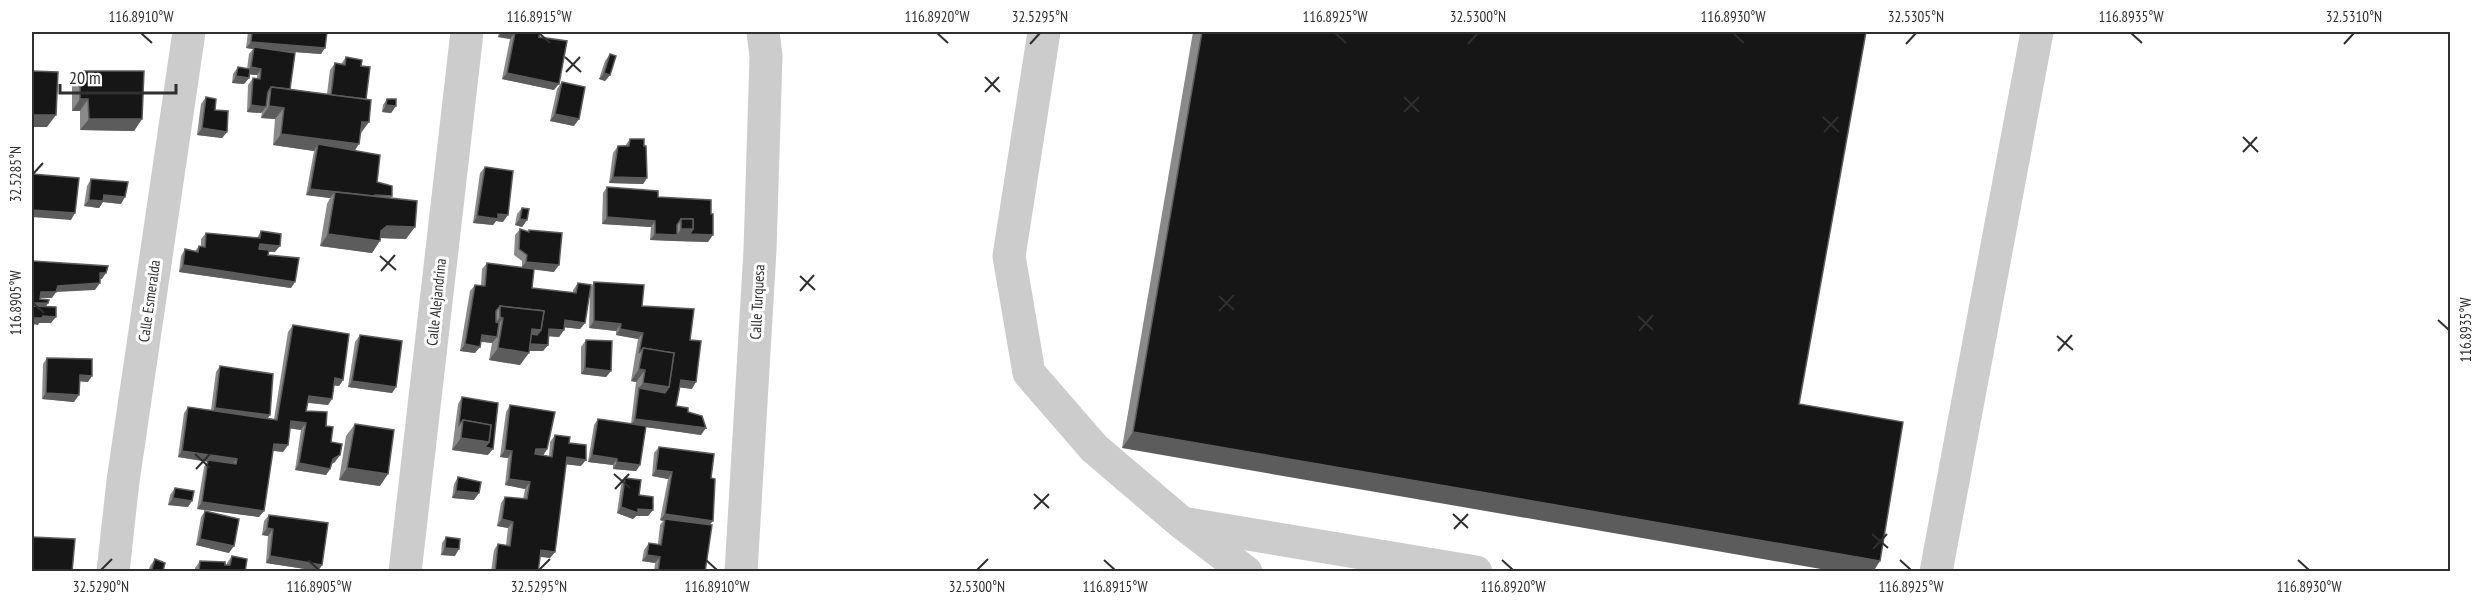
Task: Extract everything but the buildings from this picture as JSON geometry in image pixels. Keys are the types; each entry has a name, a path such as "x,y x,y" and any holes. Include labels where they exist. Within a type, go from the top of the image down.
{"street":[{"name":"Calle Esmeralda","path":"113,572 127,457 189,32"},
{"name":"Calle Alejandrina","path":"405,572 466,32"},
{"name":"Calle Turquesa","path":"741,572 760,250 766,56 763,32"},
{"path":"1044,32 1009,256 1029,373 1094,448 1182,523 1246,572"},
{"path":"1936,572 2037,32"},
{"path":"1182,523 1476,572"}]}
